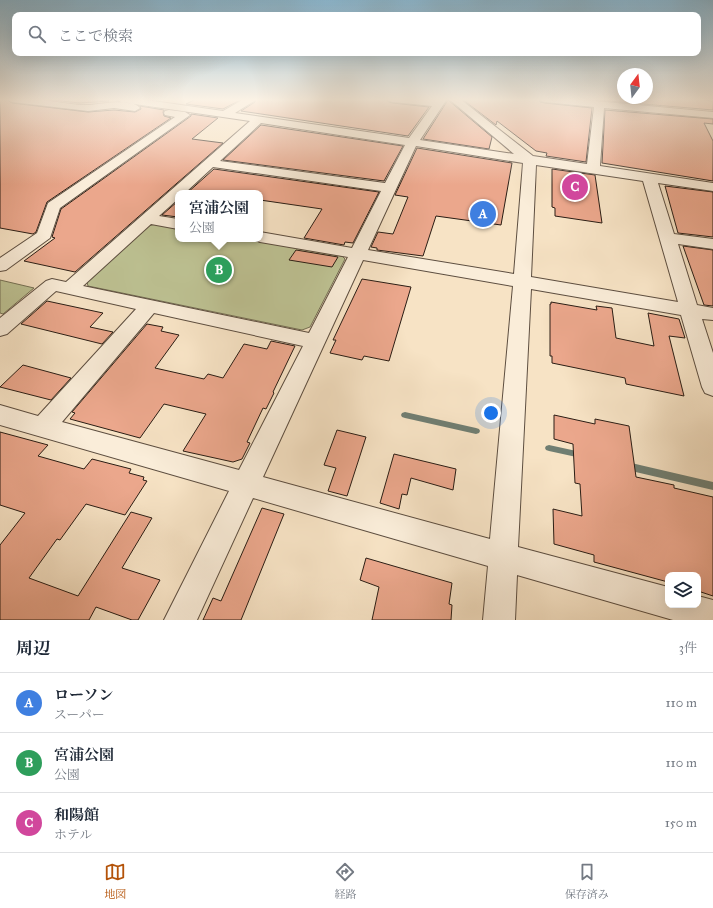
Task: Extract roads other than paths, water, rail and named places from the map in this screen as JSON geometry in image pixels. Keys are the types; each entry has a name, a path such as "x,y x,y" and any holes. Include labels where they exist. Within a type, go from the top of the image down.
{"street":[{"path":"0,266 44,235 52,206 166,128"},
{"path":"180,190 249,128"},
{"path":"318,128 713,187"},
{"path":"180,620 412,142 423,128"},
{"path":"484,128 528,159 530,165 499,620"},
{"path":"594,169 598,128"},
{"path":"209,164 390,188"},
{"path":"649,177 713,387"},
{"path":"69,288 175,195"},
{"path":"148,219 175,224"},
{"path":"263,238 713,314"},
{"path":"668,238 713,244"},
{"path":"0,329 52,285 315,341"},
{"path":"43,427 150,306"},
{"path":"0,415 665,602"},
{"path":"685,608 713,616"}],"waterway":[{"path":"405,415 476,431"},
{"path":"549,448 581,455"},
{"path":"627,466 713,486"}],"place":[{"name":"和陽館","path":"575,187"},
{"name":"ローソン","path":"483,214"},
{"name":"宮浦公園","path":"219,270"}]}
